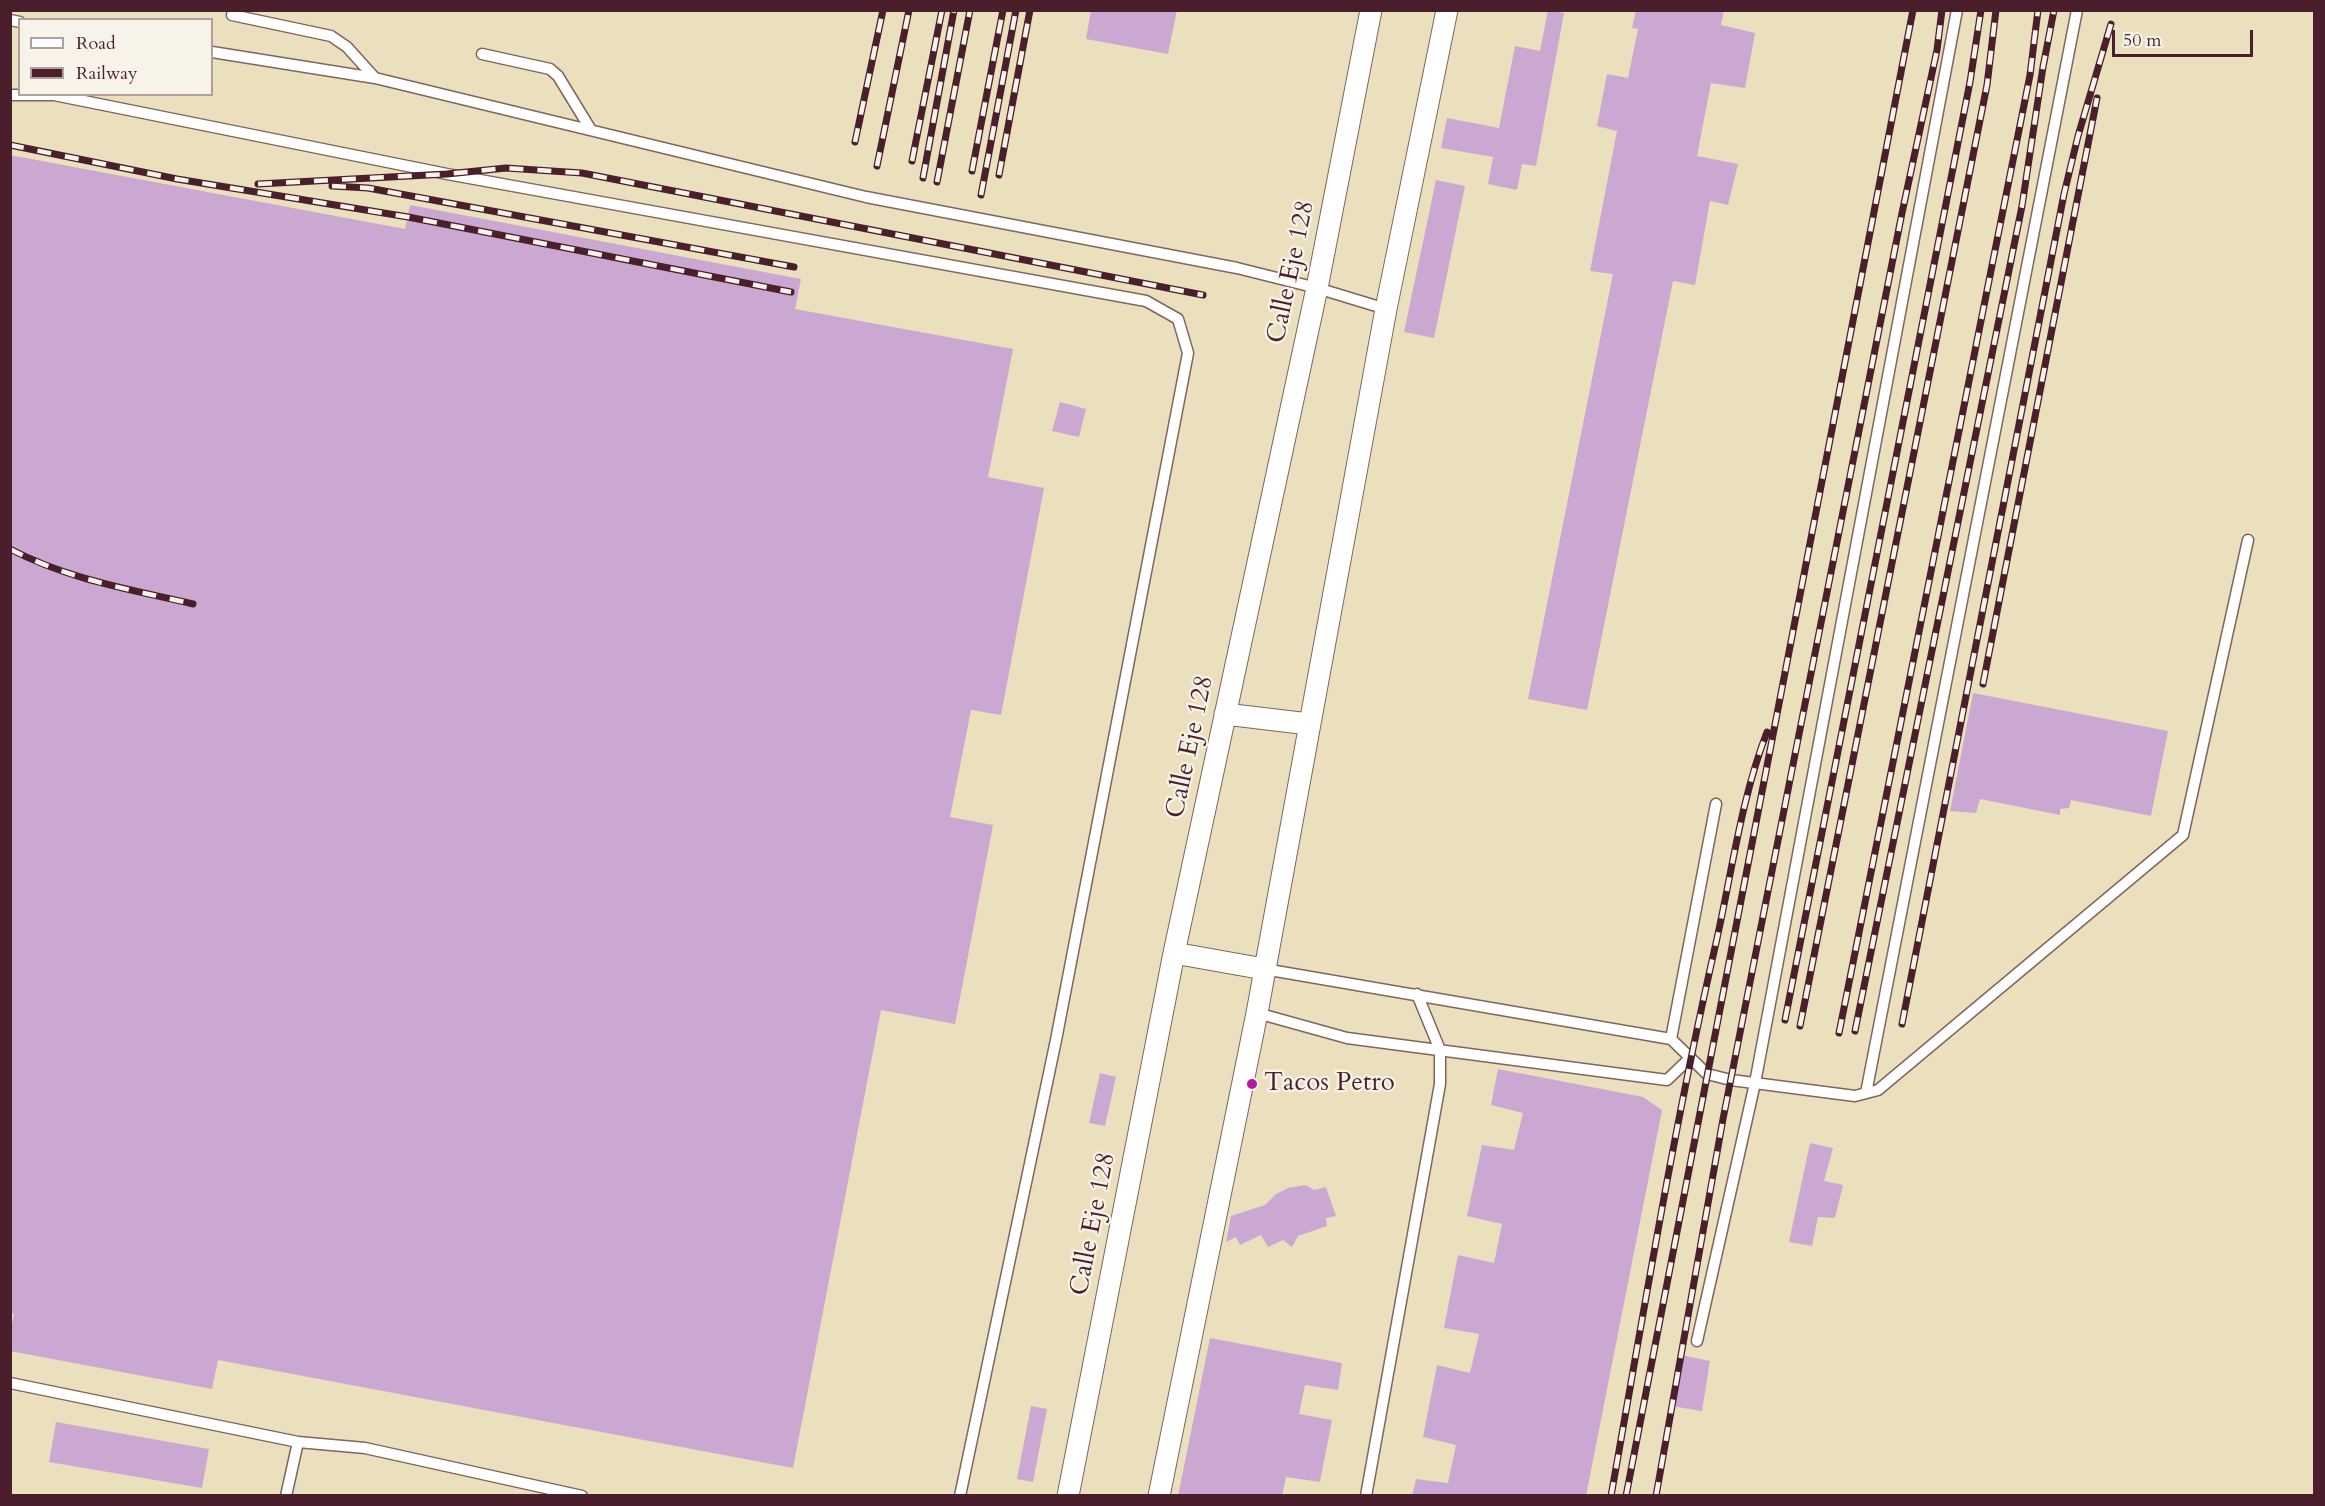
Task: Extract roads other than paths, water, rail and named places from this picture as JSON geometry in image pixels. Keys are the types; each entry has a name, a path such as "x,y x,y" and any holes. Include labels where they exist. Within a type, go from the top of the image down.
{"street":[{"name":"Calle Eje 128","path":"1068,1496 1174,953 1317,288 1371,10"},
{"path":"1159,1496 1257,1013 1386,309 1447,10"},
{"path":"1226,714 1309,724"},
{"path":"1174,953 1264,969"}],"lane":[{"path":"1697,1341 1755,1083 1957,10"},
{"path":"1866,1093 2077,10"},
{"path":"232,15 331,36 347,47 375,78"},
{"path":"213,52 375,78 866,197 1237,268 1317,288 1386,309"},
{"path":"482,54 550,69 558,76 591,130"},
{"path":"64,96 447,174 1146,301 1178,319 1188,353 1056,1040 960,1496"},
{"path":"1264,969 1671,1039 1707,1074 1755,1083 1855,1096 1878,1090 2183,835 2248,540"},
{"path":"1671,1039 1716,804"},
{"path":"1366,1496 1440,1084 1440,1050 1417,994"},
{"path":"1257,1013 1347,1038 1667,1080 1689,1059"},
{"path":"10,1383 298,1442 365,1448 582,1496"},
{"path":"286,1496 298,1442"}],"railway":[{"path":"855,142 883,10"},
{"path":"877,166 909,10"},
{"path":"912,161 942,10"},
{"path":"923,178 954,10"},
{"path":"937,182 970,10"},
{"path":"972,171 1003,10"},
{"path":"981,195 1016,10"},
{"path":"999,175 1030,10"},
{"path":"1626,1496 1913,10"},
{"path":"1656,1496 1723,1119 1902,213 1937,50 1942,10"},
{"path":"1785,1020 1970,82 1981,10"},
{"path":"1800,1026 1987,85 1996,10"},
{"path":"1839,1033 2030,75 2038,10"},
{"path":"1855,1031 2022,206 2054,10"},
{"path":"1902,1024 2064,194 2078,136 2111,24"},
{"path":"1983,684 2097,98"},
{"path":"10,145 177,179 408,217 791,292"},
{"path":"258,184 447,174 506,168 582,173 1203,295"},
{"path":"332,186 368,188 794,267"},
{"path":"10,549 32,560 77,576 193,604"},
{"path":"1611,1496 1660,1219 1701,1012 1750,783 1767,732"}],"place":[{"name":"Tacos Petro","path":"1252,1084"}]}
